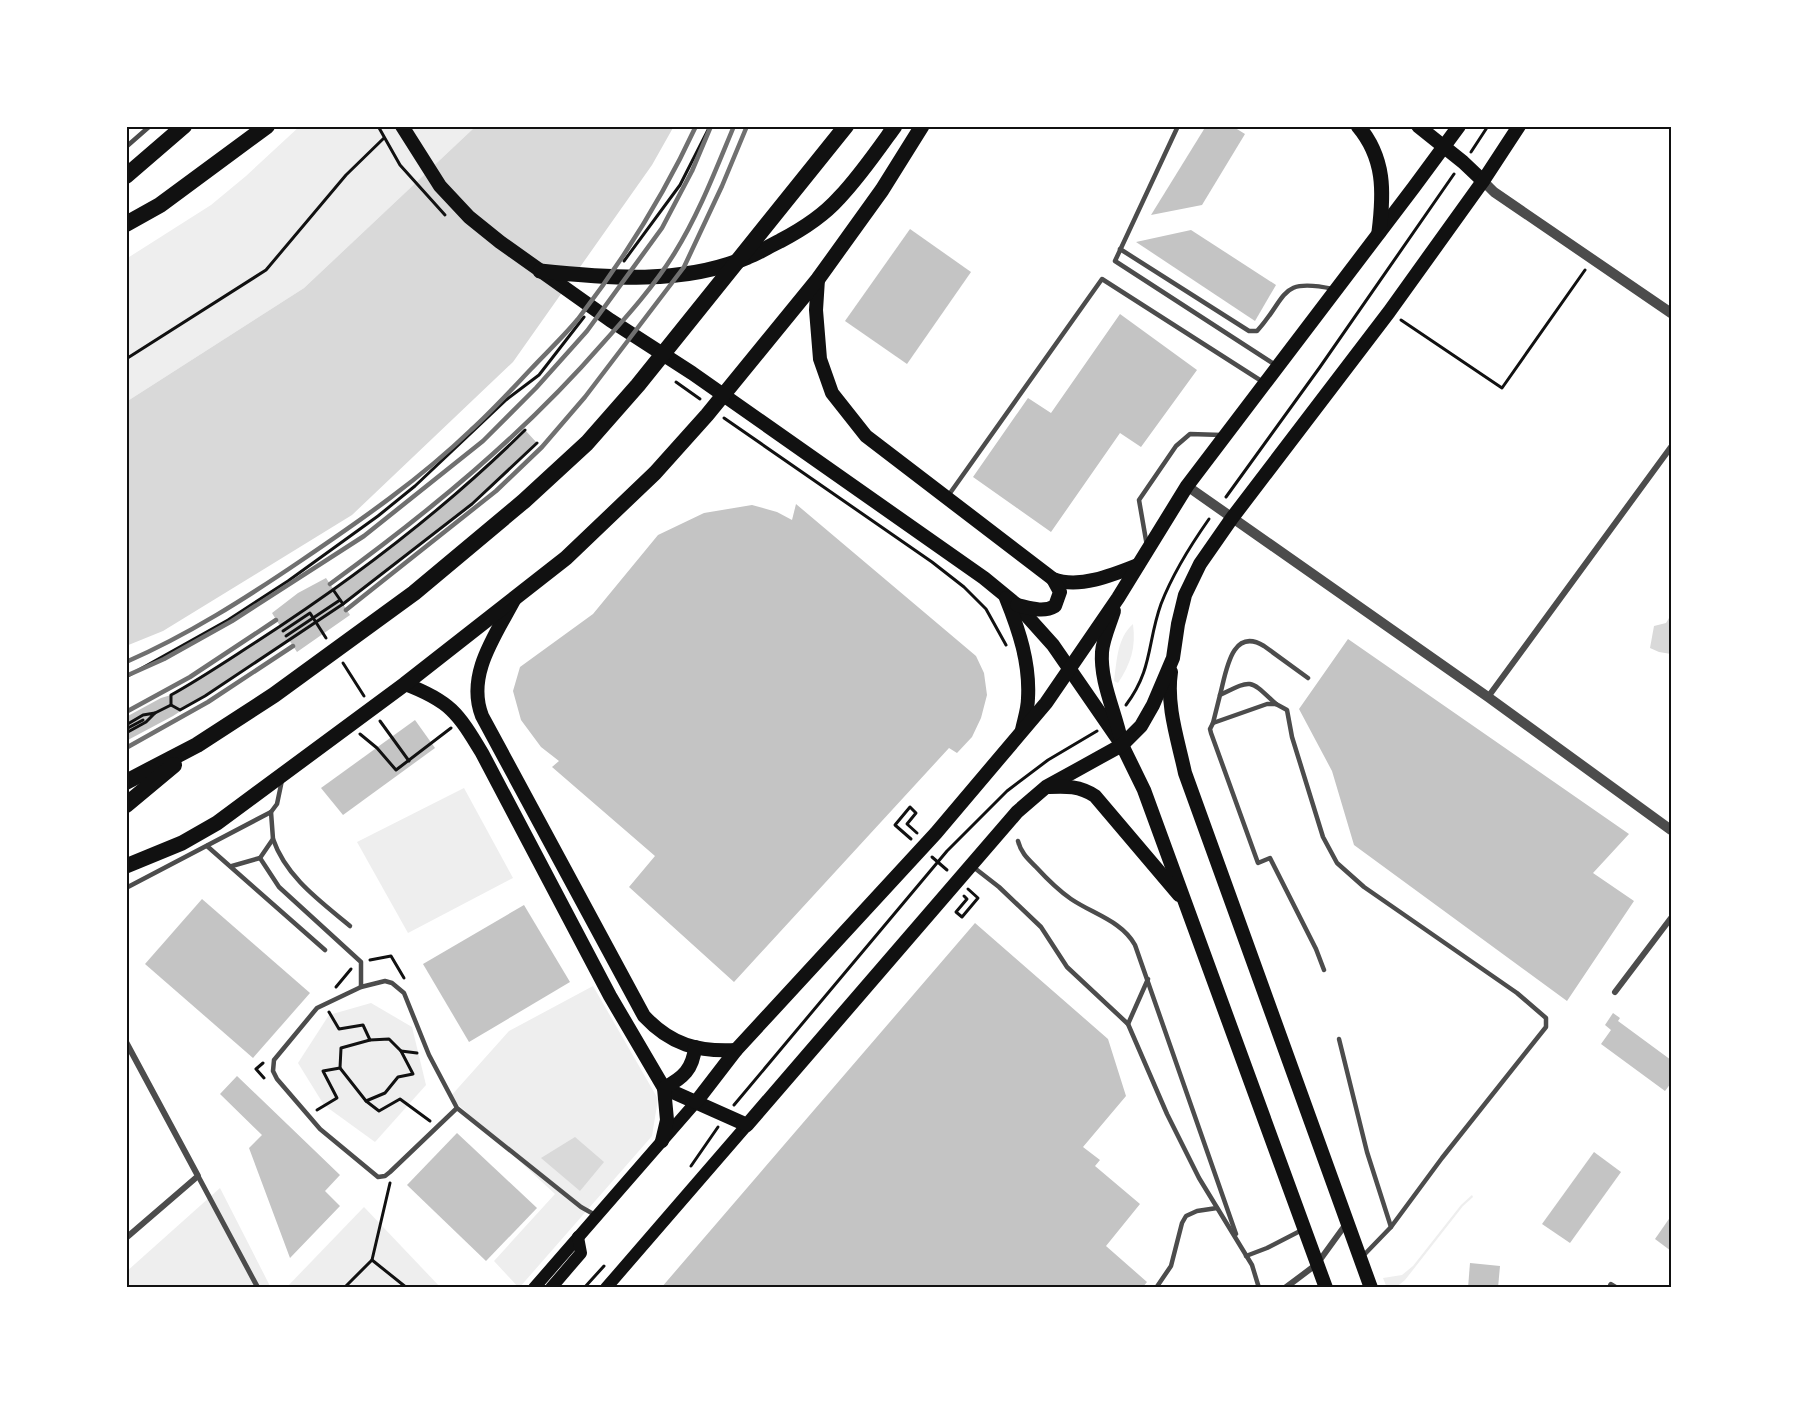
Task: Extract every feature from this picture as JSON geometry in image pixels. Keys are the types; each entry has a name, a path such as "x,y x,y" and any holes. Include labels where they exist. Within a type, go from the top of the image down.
{"highway":[{"path":"126,176 184,126"},
{"path":"126,224 160,205 267,126"},
{"path":"126,782 197,745 274,695 414,592 524,501 587,443 638,385 846,126"},
{"path":"540,271 605,277 674,275 697,273 747,258 801,230 838,200 895,126"},
{"path":"126,866 182,843 217,823 405,684 566,558 655,473 707,415 818,279 882,190 922,126"},
{"path":"1358,126 1368,138 1378,160 1383,195 1379,232"},
{"path":"126,805 197,745"}],"main road":[{"path":"402,126 440,186 469,217 540,271 692,373 984,578 1017,605 1045,634 1111,721 1144,789 1326,1288"},
{"path":"1418,126 1483,181"},
{"path":"534,1288 696,1102 736,1050 928,848 1046,703 1118,598 1187,486 1459,126"},
{"path":"1371,1288 1185,773 1172,718 1170,681 1178,624 1185,595 1200,564 1232,518 1389,312 1483,181 1519,126"},
{"path":"818,279 816,310 820,358 832,393 866,436 1053,579 1062,582 1098,579 1138,566"},
{"path":"1017,605 1049,610 1055,606 1060,592 1053,579"},
{"path":"1005,596 1018,627 1028,679 1028,699 1021,733"},
{"path":"1111,721 1103,675 1102,651 1118,598"},
{"path":"514,600 484,659 479,677 477,700 482,716 644,1016 665,1036 714,1051 736,1050"},
{"path":"606,1288 1017,812 1046,787 1122,745 1141,726 1153,705 1173,658"},
{"path":"405,684 422,690 445,703 462,720 482,753 610,996 664,1088 667,1109 662,1141"},
{"path":"1046,787 1085,789 1095,796 1184,902"},
{"path":"664,1088 679,1080 688,1071 692,1064 695,1047"},
{"path":"664,1088 747,1125"},
{"path":"551,1288 581,1253 578,1237"}],"street":[{"path":"1483,181 1494,192 1671,313"},
{"path":"1488,698 1671,447"},
{"path":"1187,486 1671,830"},
{"path":"1615,992 1671,918"},
{"path":"126,1042 258,1288"},
{"path":"126,1238 198,1176"},
{"path":"1284,1288 1317,1264 1347,1222"}],"lane":[{"path":"126,147 150,126"},
{"path":"1178,126 1115,261 1278,366"},
{"path":"1120,249 1249,331 1257,331 1289,289 1316,285 1335,290"},
{"path":"946,498 1102,279 1264,383"},
{"path":"1148,549 1139,500 1176,446 1190,434 1225,435"},
{"path":"1308,678 1257,642 1249,641 1238,645 1232,652 1214,723 1210,729 1258,863 1270,858 1316,949 1324,970"},
{"path":"1220,695 1250,683 1287,710 1292,737 1323,837 1337,863 1364,887 1517,993 1546,1018 1546,1027 1442,1158 1391,1227 1360,1259"},
{"path":"1214,723 1266,704 1276,704"},
{"path":"283,774 279,797 271,812 273,839 278,855 303,887 350,926"},
{"path":"126,888 271,812"},
{"path":"232,866 260,858 273,839"},
{"path":"1018,841 1021,851 1053,884 1072,899 1120,927 1130,936 1148,979 1240,1245"},
{"path":"207,846 325,950"},
{"path":"260,858 279,887 361,962 361,987"},
{"path":"972,866 999,887 1041,927 1067,967 1128,1024 1167,1114 1199,1178 1252,1265 1259,1288"},
{"path":"1128,1024 1148,979"},
{"path":"457,1108 385,1176 378,1177 320,1129 277,1079 273,1071 274,1060 317,1008 361,987 384,981 397,986 404,993 429,1055 457,1108 581,1207 597,1216"},
{"path":"1339,1039 1367,1152 1391,1227"},
{"path":"1156,1288 1171,1266 1182,1223 1186,1216 1197,1211 1217,1208"},
{"path":"1246,1256 1268,1248 1304,1228"}],"path":[{"path":"623,262 680,185 710,126"},
{"path":"690,1168 738,1099 954,844 1007,792 1048,760 1111,721 1137,690 1147,667 1161,607 1173,576 1189,548 1320,368 1488,126"},
{"path":"126,359 266,270 346,175 388,134"},
{"path":"1389,312 1502,388 1593,260"},
{"path":"126,677 228,620 288,581 378,516 415,486 506,400 539,375 584,316"},
{"path":"171,705 171,695 334,590 396,544 462,489 525,430"},
{"path":"171,705 180,710 205,696 343,604 472,504 537,443"},
{"path":"940,569 964,587 986,609 1006,646"},
{"path":"334,590 343,604"},
{"path":"286,636 339,600"},
{"path":"283,631 310,613 330,643"},
{"path":"280,626 289,640"},
{"path":"342,662 366,700"},
{"path":"126,730 143,715 155,713 171,705"},
{"path":"139,713 147,728"},
{"path":"126,730 146,722 155,713"},
{"path":"378,719 409,761"},
{"path":"126,730 143,720"},
{"path":"377,748 396,770 462,720"},
{"path":"912,839 896,825 910,807 916,813 907,824 956,882 967,899 956,912 962,917 978,898 956,882"},
{"path":"317,1008 352,968 361,962 391,956 409,987"},
{"path":"324,1005 339,1029 363,1025 370,1040"},
{"path":"366,1101 385,1093 398,1077 413,1074 400,1051 388,1039 370,1040 341,1048 340,1068 366,1101 379,1111 400,1099 436,1126"},
{"path":"264,1062 256,1069 271,1087"},
{"path":"308,1115 338,1098 323,1071 340,1068"},
{"path":"421,1128 429,1120"},
{"path":"344,1288 372,1260 393,1169"},
{"path":"372,1260 406,1288"},
{"path":"584,1288 608,1262"}],"shaded area":[{"path":"300,126 476,126 304,288 126,402 126,259 211,205"},
{"path":"476,126 674,126 652,165 513,362 352,515 163,631 126,646 126,402 304,288"},
{"path":"1669,618 1671,619 1671,654 1650,648 1654,626 1666,623"},
{"path":"1133,624 1132,655 1118,683 1114,681 1119,650 1124,636"},
{"path":"464,788 513,878 408,933 357,842"},
{"path":"593,986 658,1099 652,1136 519,1288 494,1261 555,1194 450,1097 509,1031"},
{"path":"371,1003 412,1027 426,1085 375,1142 324,1105 298,1063 329,1015"},
{"path":"575,1137 604,1162 580,1191 541,1158"},
{"path":"220,1188 271,1288 126,1288 126,1272"},
{"path":"1472,1195 1473,1197 1463,1206 1405,1280 1395,1288 1387,1288 1383,1278 1402,1275 1413,1266 1461,1205"},
{"path":"364,1207 441,1288 286,1288"}],"building":[{"path":"1206,126 1232,126 1245,134 1202,205 1151,215"},
{"path":"910,229 971,272 907,364 845,321"},
{"path":"1191,230 1276,285 1255,321 1136,242"},
{"path":"1120,314 1197,370 1141,447 1120,433 1051,532 973,477 1028,398 1051,413"},
{"path":"525,430 537,443 492,487 343,604 350,615 297,652 289,640 173,716 126,741 126,717 171,695 280,626 272,613 298,593 326,578 334,590 437,509"},
{"path":"796,504 976,656 984,673 987,695 981,718 972,737 957,753 949,748 734,982 629,887 655,856 552,767 559,761 541,747 521,720 513,691 520,667 593,614 658,535 704,513 752,505 777,512 792,520"},
{"path":"1348,639 1629,834 1593,873 1634,901 1567,1001 1354,845 1332,771 1299,709"},
{"path":"415,720 435,748 343,815 321,788"},
{"path":"202,899 310,993 253,1058 145,964"},
{"path":"524,905 570,982 469,1042 423,964"},
{"path":"975,923 1108,1039 1126,1096 1083,1147 1100,1160 1095,1166 1140,1204 1106,1246 1147,1282 1142,1288 661,1288"},
{"path":"1613,1013 1620,1018 1618,1021 1671,1060 1671,1083 1665,1091 1601,1044 1611,1030 1605,1025"},
{"path":"237,1076 340,1175 325,1191 340,1206 290,1258 249,1148 262,1135 220,1094"},
{"path":"457,1133 537,1208 486,1261 407,1185"},
{"path":"1594,1152 1621,1172 1570,1243 1542,1224"},
{"path":"1671,1216 1671,1251 1655,1239"},
{"path":"1470,1263 1500,1266 1498,1288 1468,1288"}],"railway":[{"path":"126,662 216,615 302,560 411,482 479,423 567,332 595,296 657,202 696,126"},
{"path":"126,676 164,659 232,621 364,536 483,441 536,388 587,331 662,228 692,171 711,126"},
{"path":"330,584 403,529 508,441 572,377 641,300 683,239 707,191 734,126"},
{"path":"346,610 496,491 542,447 585,397 684,267 747,126"},
{"path":"126,712 190,677 276,620"},
{"path":"126,748 208,702 293,646"}]}
